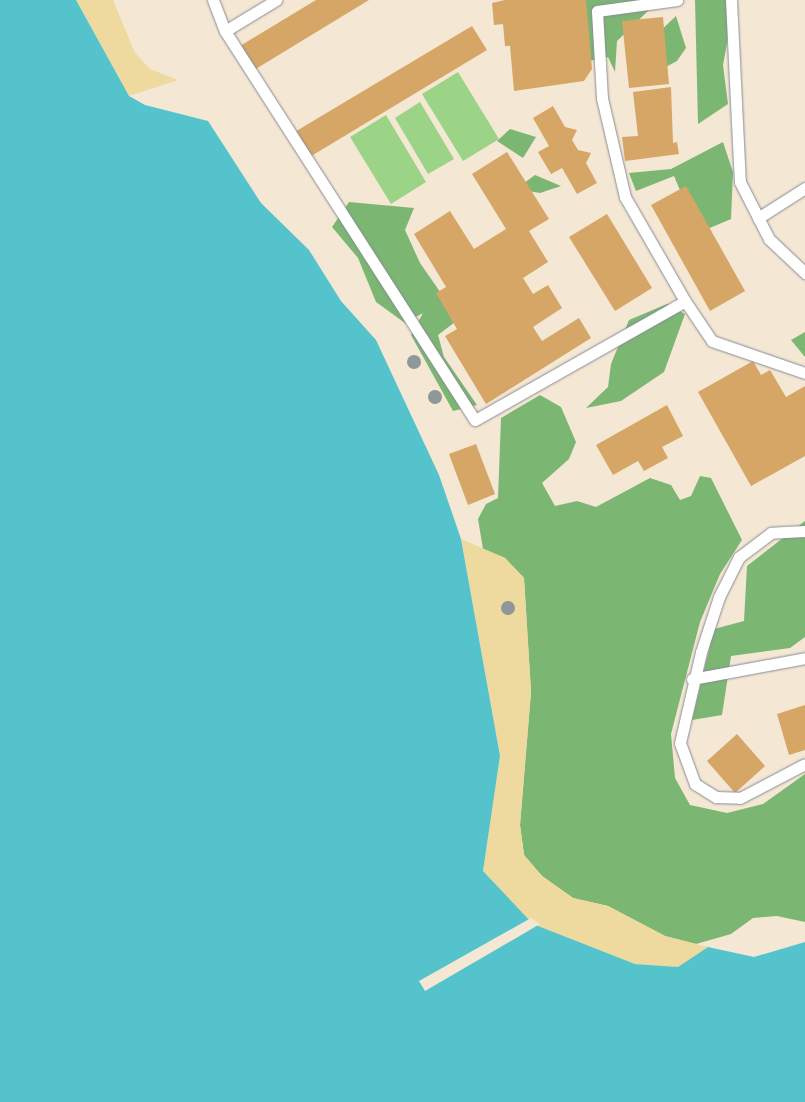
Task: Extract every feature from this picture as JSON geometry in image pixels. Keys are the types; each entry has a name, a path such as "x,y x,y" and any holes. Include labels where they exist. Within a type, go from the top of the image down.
{"lane":[{"path":"213,0 225,31 475,420 685,301"},
{"path":"225,31 276,0"},
{"path":"677,0 597,10 607,131 625,197 685,301 712,341 805,374"},
{"path":"731,0 740,182 769,239 805,273"},
{"path":"758,218 805,188"},
{"path":"805,531 771,533 740,558 720,597 692,679 680,744 695,784 716,797 740,798 805,764"},
{"path":"692,679 805,658"}],"green space":[{"path":"573,0 652,0 648,11 617,41 615,72 608,57 556,68"},
{"path":"695,0 735,0 723,65 728,104 698,124"},
{"path":"676,16 686,48 677,61 660,70 655,36"},
{"path":"458,72 499,139 463,161 422,94"},
{"path":"420,102 454,159 428,174 395,118"},
{"path":"386,115 426,182 391,204 350,137"},
{"path":"510,129 536,137 523,158 497,141"},
{"path":"723,142 733,172 731,219 698,233 674,176 636,191 629,173 671,169"},
{"path":"535,175 561,186 540,193 516,189"},
{"path":"349,202 414,208 405,230 420,263 459,319 438,335 444,357 477,405 453,411 411,335 423,313 405,323 376,302 358,258 332,227"},
{"path":"667,304 685,314 664,372 621,401 586,408 608,387 611,364 629,320"},
{"path":"805,332 805,357 791,340"},
{"path":"540,395 561,407 576,442 569,459 542,483 555,506 577,501 596,507 650,478 671,485 680,500 691,496 700,476 711,478 742,540 720,574 700,622 671,734 675,778 690,805 727,813 763,804 805,774 805,922 777,916 753,918 731,934 696,944 665,936 608,906 573,898 542,876 524,855 520,825 531,692 524,578 505,558 483,549 478,519 486,504 498,498 501,418"},
{"path":"805,521 805,637 790,648 731,656 722,715 692,720 714,629 744,621 747,566"}],"sand":[{"path":"76,0 113,0 135,53 150,69 178,80 129,96"},
{"path":"461,539 505,558 524,578 531,692 520,825 524,855 542,876 573,898 608,906 665,936 708,947 678,967 635,964 533,924 483,871 500,756"}],"water":[{"path":"0,0 76,0 129,96 145,105 208,121 261,203 309,250 341,301 376,340 439,475 461,539 500,756 483,871 533,924 635,964 678,967 708,947 754,957 805,942 805,1102 0,1102"}],"pier":[{"path":"531,918 540,924 425,991 419,981"}],"building":[{"path":"316,0 369,0 254,70 240,46"},
{"path":"505,0 586,0 592,69 584,81 514,91 510,46 505,46 503,24 494,25 492,3"},
{"path":"663,17 669,84 629,88 622,21"},
{"path":"472,26 487,50 308,158 293,133"},
{"path":"671,87 673,143 677,142 679,154 625,161 622,137 638,136 633,92"},
{"path":"553,106 565,127 577,130 572,140 578,150 591,153 586,163 597,183 577,194 562,168 551,174 538,152 549,146 533,118"},
{"path":"507,152 549,219 529,231 548,262 523,278 533,294 548,285 562,308 533,327 542,341 579,318 591,338 486,404 445,336 457,329 436,293 446,287 414,234 450,211 474,249 506,229 472,174"},
{"path":"686,186 745,291 710,311 651,205"},
{"path":"607,214 652,288 615,311 569,237"},
{"path":"753,361 761,375 770,370 786,397 805,386 805,456 751,486 698,392"},
{"path":"667,405 683,436 662,447 668,458 644,471 638,461 613,475 596,445"},
{"path":"476,444 495,494 468,505 449,454"},
{"path":"805,705 805,750 789,755 777,714"},
{"path":"737,734 765,766 735,793 707,761"}]}
